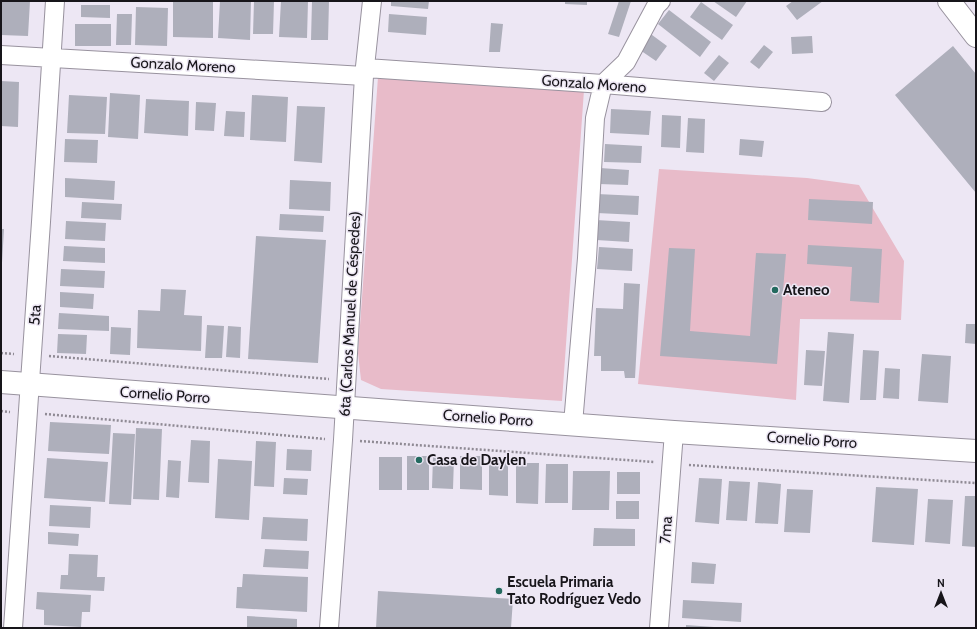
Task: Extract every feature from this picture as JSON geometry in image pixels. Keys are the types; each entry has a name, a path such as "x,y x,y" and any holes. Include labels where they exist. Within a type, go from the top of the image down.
{"street":[{"name":"5ta","path":"13,628 54,1"},
{"name":"6ta (Carlos Manuel de Céspedes)","path":"329,628 347,380 365,72 372,1"},
{"path":"573,424 587,258 595,118 603,84 626,62 656,6 661,1"},
{"path":"949,1 976,36"},
{"name":"Gonzalo Moreno","path":"1,55 603,84 822,102"},
{"name":"Cornelio Porro","path":"1,382 674,432 976,451"},
{"name":"7ma","path":"659,628 674,432"}],"path":[{"path":"1,353 347,380"},
{"path":"1,411 343,440 671,464 976,483"}],"shaded area":[{"path":"378,77 584,90 562,401 381,389 361,380 358,353"},
{"name":"Ateneo","path":"659,169 807,178 859,185 904,261 901,320 800,319 796,400 638,384"}],"building":[{"path":"1,1 30,1 28,36 1,35"},
{"path":"173,1 213,1 213,38 173,37"},
{"path":"220,1 251,1 250,40 218,38"},
{"path":"254,1 274,1 273,34 253,34"},
{"path":"281,1 308,1 307,38 279,37"},
{"path":"312,1 329,1 328,40 311,40"},
{"path":"391,1 429,1 428,9 391,6"},
{"path":"565,1 587,1 587,5 565,4"},
{"path":"619,1 631,1 619,37 608,34"},
{"path":"713,1 747,1 736,17"},
{"path":"793,1 823,1 797,20 786,6"},
{"path":"701,2 733,25 722,40 690,17"},
{"path":"81,5 110,5 110,18 81,17"},
{"path":"136,7 168,8 167,46 135,45"},
{"path":"669,10 711,42 700,57 658,24"},
{"path":"117,14 132,14 131,45 116,45"},
{"path":"389,14 427,17 426,35 388,32"},
{"path":"491,23 503,24 500,52 489,52"},
{"path":"75,24 111,24 111,46 75,46"},
{"path":"648,32 667,46 656,61 637,48"},
{"path":"812,36 813,53 792,54 791,37"},
{"path":"764,45 773,52 759,69 750,62"},
{"path":"953,46 976,74 976,193 895,95"},
{"path":"719,55 729,63 714,81 704,73"},
{"path":"1,81 19,82 18,127 1,126"},
{"path":"110,93 140,95 138,139 108,137"},
{"path":"69,95 107,97 105,134 67,133"},
{"path":"252,95 288,97 286,142 250,140"},
{"path":"146,99 189,101 188,136 144,133"},
{"path":"196,102 216,103 214,131 195,130"},
{"path":"297,106 325,107 322,163 294,161"},
{"path":"611,109 651,111 649,135 610,133"},
{"path":"226,111 245,112 244,137 224,136"},
{"path":"662,115 681,116 680,148 661,147"},
{"path":"688,118 705,119 704,153 686,152"},
{"path":"65,139 98,140 97,163 64,162"},
{"path":"740,139 764,141 762,157 739,155"},
{"path":"605,144 642,146 641,163 604,162"},
{"path":"600,168 629,170 628,185 599,184"},
{"path":"65,178 115,181 114,200 65,197"},
{"path":"290,180 331,182 330,211 289,209"},
{"path":"597,194 639,196 638,215 597,213"},
{"path":"809,199 873,202 872,224 808,220"},
{"path":"82,202 122,204 121,220 81,218"},
{"path":"280,214 324,216 323,232 279,230"},
{"path":"596,220 630,222 629,242 596,240"},
{"path":"66,221 106,223 105,241 65,239"},
{"path":"1,229 4,229 2,263 1,263"},
{"path":"256,236 326,240 318,363 248,359"},
{"path":"808,245 882,249 879,303 850,301 852,267 807,264"},
{"path":"64,246 105,248 105,263 63,261"},
{"path":"599,247 633,249 632,271 597,269"},
{"path":"669,248 695,249 690,331 750,336 756,253 786,254 777,364 660,356"},
{"path":"61,269 105,271 104,288 60,286"},
{"path":"624,283 640,284 635,378 625,378 624,371 601,371 601,356 594,356 596,308 623,309"},
{"path":"161,289 186,290 184,315 202,316 201,351 137,348 138,310 160,311"},
{"path":"60,292 94,294 93,309 60,307"},
{"path":"59,313 109,316 109,331 58,329"},
{"path":"966,324 976,324 976,344 965,343"},
{"path":"207,325 224,326 222,358 205,358"},
{"path":"228,326 241,327 240,358 226,357"},
{"path":"111,327 131,328 130,355 110,354"},
{"path":"828,332 854,334 849,403 823,401"},
{"path":"58,334 87,335 86,354 57,353"},
{"path":"806,350 825,351 822,386 804,385"},
{"path":"863,350 879,351 876,400 860,400"},
{"path":"922,354 951,356 948,403 918,401"},
{"path":"885,368 900,369 899,399 883,398"},
{"path":"50,422 111,425 109,454 48,451"},
{"path":"136,428 162,429 159,500 133,499"},
{"path":"113,433 135,434 131,505 109,504"},
{"path":"191,440 210,441 209,483 188,482"},
{"path":"256,441 276,442 274,487 254,486"},
{"path":"287,449 312,450 311,471 286,470"},
{"path":"407,456 429,456 429,490 407,490"},
{"path":"460,456 482,456 482,490 460,489"},
{"path":"379,457 402,457 402,490 379,490"},
{"path":"433,457 454,458 453,489 432,488"},
{"path":"47,458 108,462 105,502 44,498"},
{"path":"218,459 252,461 249,520 215,518"},
{"path":"168,460 181,461 179,498 166,497"},
{"path":"489,461 508,462 508,496 489,495"},
{"path":"516,463 539,463 538,504 516,503"},
{"path":"546,464 568,464 568,503 545,503"},
{"path":"573,471 610,471 609,510 572,510"},
{"path":"617,472 640,472 640,494 617,494"},
{"path":"284,478 308,479 307,495 283,494"},
{"path":"699,478 722,479 719,524 695,522"},
{"path":"729,481 750,482 747,521 726,520"},
{"path":"758,482 781,484 778,524 755,523"},
{"path":"876,487 918,489 914,545 872,542"},
{"path":"787,489 813,490 810,533 784,532"},
{"path":"965,496 976,496 976,547 962,546"},
{"path":"928,499 953,500 950,544 925,542"},
{"path":"616,501 639,501 639,519 616,519"},
{"path":"50,505 91,507 90,528 49,526"},
{"path":"263,517 308,519 307,541 261,539"},
{"path":"594,528 635,529 635,546 593,546"},
{"path":"48,532 79,534 78,546 48,544"},
{"path":"265,549 309,551 308,569 263,567"},
{"path":"69,554 98,555 97,577 105,577 104,591 60,589 61,575 68,575"},
{"path":"692,562 716,564 714,584 691,583"},
{"path":"243,574 308,577 307,612 236,608 237,587 242,587"},
{"path":"378,591 513,599 511,628 376,628"},
{"path":"37,592 91,595 90,612 82,612 81,627 44,625 44,610 36,609"},
{"path":"683,600 742,603 741,622 682,618"},
{"path":"247,616 297,619 297,628 247,628"},
{"path":"686,625 714,627 714,628 686,628"}],"place":[{"name":"Ateneo","path":"775,290"},
{"name":"Casa de Daylen","path":"419,460"},
{"name":"Escuela Primaria Tato Rodríguez Vedo","path":"499,591"}]}
